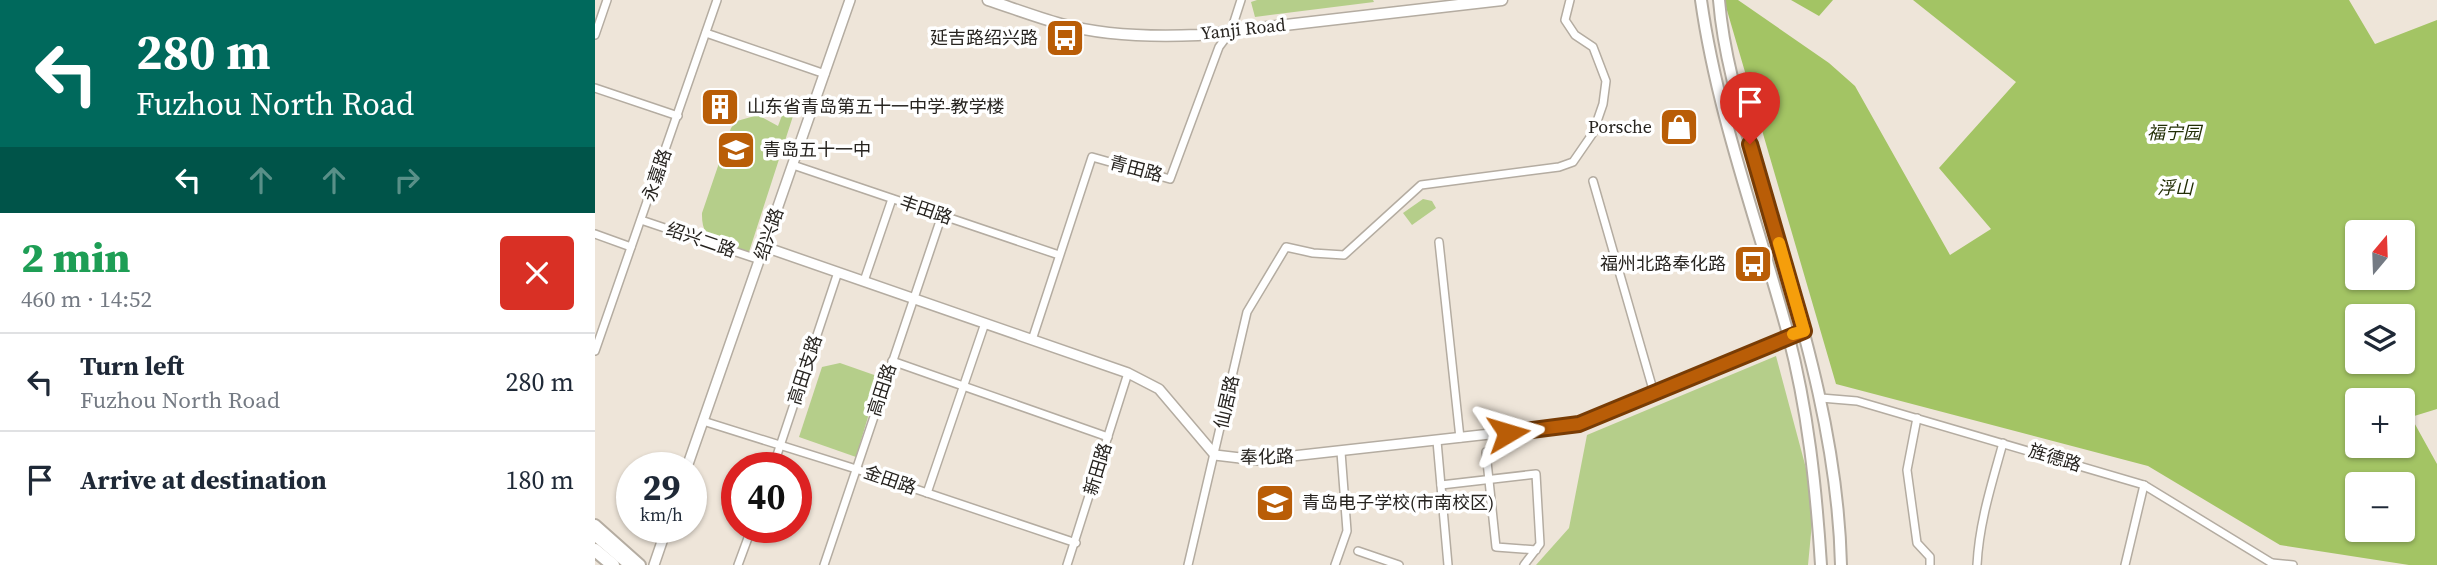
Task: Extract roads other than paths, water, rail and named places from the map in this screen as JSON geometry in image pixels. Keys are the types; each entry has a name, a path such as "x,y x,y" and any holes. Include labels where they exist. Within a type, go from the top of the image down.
{"highway":[{"path":"595,534 631,565"},
{"path":"595,550 613,565"}],"main road":[{"name":"Yanji Road","path":"988,0 1062,24 1096,31 1164,36 1231,31 1502,0"},
{"path":"1701,0 1719,95 1788,336 1808,421 1821,565"},
{"path":"1719,0 1735,90 1821,398 1836,490 1841,565"},
{"path":"595,526 641,565"}],"street":[{"path":"595,35 607,0"},
{"name":"永嘉路","path":"595,351 717,0"},
{"name":"绍兴路","path":"693,452 850,0"},
{"path":"1231,31 1241,0"},
{"name":"仙居路","path":"1188,565 1247,312 1286,247 1313,253 1344,255 1421,185 1559,167 1573,162 1593,133 1604,104 1605,81 1593,47 1575,35 1565,20 1570,0"},
{"name":"青田路","path":"1032,340 1091,157 1170,179 1219,47 1231,31"},
{"path":"706,33 825,74"},
{"path":"595,88 678,116"},
{"name":"丰田路","path":"793,165 1059,255"},
{"path":"1593,181 1654,393"},
{"path":"864,281 892,199"},
{"name":"高田路","path":"824,565 941,215"},
{"name":"绍兴二路","path":"641,220 760,260"},
{"path":"595,234 631,247"},
{"path":"1439,242 1460,438"},
{"name":"奉化路","path":"765,247 1128,373 1159,389 1215,455 1257,460 1579,424 1804,331"},
{"name":"高田支路","path":"778,452 838,272"},
{"path":"927,493 985,323"},
{"path":"892,361 1108,437"},
{"name":"新田路","path":"1067,565 1128,373"},
{"name":"旌德路","path":"1821,398 1857,401 2144,485 2273,564 2293,565"},
{"path":"1917,418 1907,470 1917,543 1930,557 1930,565"},
{"name":"金田路","path":"703,421 1076,543"},
{"path":"1437,441 1448,565"},
{"path":"1977,565 1984,511 2003,443"},
{"path":"1335,565 1347,531 1341,452"},
{"path":"1486,452 1496,547 1536,550"},
{"path":"1441,485 1536,474 1541,544 1524,565"},
{"path":"2125,565 2144,485"},
{"path":"654,565 662,543"},
{"path":"738,565 746,543"},
{"path":"1358,551 1399,565"}],"place":[{"name":"延吉路绍兴路","path":"1065,38"},
{"name":"山东省青岛第五十一中学-教学楼","path":"720,107"},
{"name":"Porsche","path":"1679,127"},
{"name":"青岛五十一中","path":"736,150"},
{"name":"福州北路奉化路","path":"1753,264"},
{"name":"青岛电子学校(市南校区)","path":"1275,503"}],"park label":[{"name":"福宁园","path":"2174,133"},
{"name":"浮山","path":"2175,188"}]}
